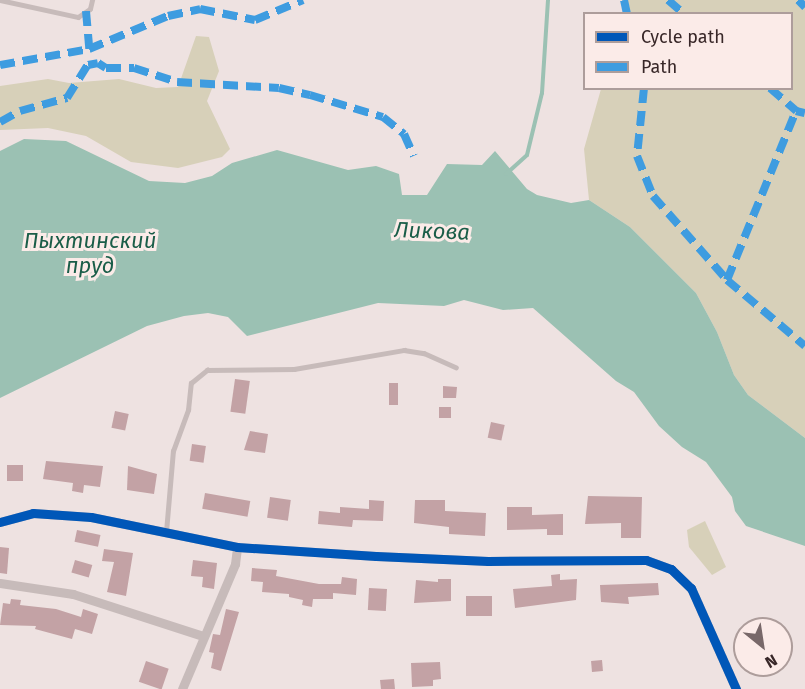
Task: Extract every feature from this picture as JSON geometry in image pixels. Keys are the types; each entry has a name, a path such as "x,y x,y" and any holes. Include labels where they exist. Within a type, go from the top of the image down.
{"street":[{"path":"0,522 33,513 91,517 237,547 489,561 646,560 671,569 691,588 736,689"},
{"path":"182,689 235,564 237,547"},
{"path":"0,583 73,594 203,636"}],"lane":[{"path":"0,0 78,17 90,9 92,0"},
{"path":"166,532 173,451 188,410 191,383 207,370 294,369 404,350 424,353 456,368"}],"shaded area":[{"path":"628,0 805,0 805,438 748,395 734,375 717,332 696,293 630,227 589,200 584,149 601,90 793,90 793,12 624,12"},
{"path":"196,36 209,37 219,71 207,101 230,149 222,157 178,168 131,162 86,136 48,128 0,130 0,86 48,79 69,83 119,79 156,88 178,87"},
{"path":"705,521 726,567 712,575 689,547 687,530"}],"water":[{"name":"Пыхтинский пруд","path":"24,139 66,141 149,181 185,183 212,176 232,163 277,150 348,170 376,166 399,174 402,195 427,195 447,164 482,165 495,151 527,189 537,195 571,203 589,200 630,227 696,293 717,332 734,375 748,395 805,438 805,546 746,526 735,511 732,497 706,462 682,447 659,426 634,392 616,381 533,308 503,310 464,300 444,306 378,303 247,336 228,317 208,313 184,316 147,326 0,398 0,151"}],"building":[{"path":"235,379 250,381 245,414 230,412"},
{"path":"389,383 398,383 398,405 389,405"},
{"path":"443,386 457,387 456,398 443,398"},
{"path":"439,407 451,407 451,418 439,418"},
{"path":"115,411 129,414 125,431 111,428"},
{"path":"491,422 505,425 501,441 488,438"},
{"path":"250,431 268,434 265,453 244,450"},
{"path":"192,444 206,446 203,463 190,461"},
{"path":"46,461 103,466 100,487 84,485 83,493 72,491 73,483 43,479"},
{"path":"7,465 23,465 23,481 7,481"},
{"path":"128,466 157,474 154,494 127,490"},
{"path":"205,493 250,501 248,517 202,509"},
{"path":"588,496 642,497 641,538 621,538 621,523 585,524"},
{"path":"270,497 291,500 288,521 267,518"},
{"path":"369,500 384,501 383,521 353,520 352,527 318,524 319,511 340,513 340,507 369,509"},
{"path":"415,500 445,500 445,511 486,513 485,536 449,534 449,527 414,523"},
{"path":"507,507 532,507 532,515 563,514 563,535 547,535 547,529 507,530"},
{"path":"77,530 100,535 98,547 75,542"},
{"path":"0,547 9,548 7,574 0,573"},
{"path":"104,549 133,553 126,596 107,592 114,562 102,561"},
{"path":"75,560 92,565 89,577 71,572"},
{"path":"193,560 217,563 214,589 202,587 203,577 191,576"},
{"path":"252,568 277,570 276,576 319,584 341,584 342,577 357,579 356,595 333,593 333,599 313,599 312,607 302,605 303,600 289,597 289,594 262,592 263,582 251,581"},
{"path":"560,574 560,580 577,579 576,600 515,608 513,589 552,586 551,575"},
{"path":"438,579 451,579 451,601 414,603 416,580 438,582"},
{"path":"658,583 659,595 628,597 629,604 601,602 600,585"},
{"path":"369,588 387,589 386,611 368,610"},
{"path":"466,596 492,596 492,616 466,616"},
{"path":"11,599 21,600 20,605 56,609 81,617 83,609 98,614 92,634 75,629 72,639 35,629 36,626 0,625 3,603 10,604"},
{"path":"226,609 239,612 221,671 211,668 214,653 209,652 213,634 220,635"},
{"path":"602,660 603,671 592,672 591,661"},
{"path":"146,661 169,669 162,689 139,682"},
{"path":"440,662 441,679 433,680 433,686 412,687 411,663"},
{"path":"394,679 395,689 381,689 380,680"}],"waterway":[{"path":"506,174 527,155 542,93 548,0"}],"marked path":[{"path":"0,65 89,49 168,16 200,9 255,20 303,0"},
{"path":"624,0 627,12"},
{"path":"668,0 682,12"},
{"path":"798,0 805,7"},
{"path":"86,11 89,49"},
{"path":"0,122 20,111 67,98 88,65 98,63 106,68 134,68 177,82 279,88 310,95 383,117 404,134 414,156"},
{"path":"644,90 637,156 653,196 727,280 796,111"},
{"path":"772,90 796,111 805,113"},
{"path":"727,280 805,346"}],"cycle path":[{"path":"0,522 33,513 91,517 237,547 376,556 488,561 646,560 671,569 691,588 736,689"}],"water label":[{"name":"Ликова","path":"432,231"}]}
